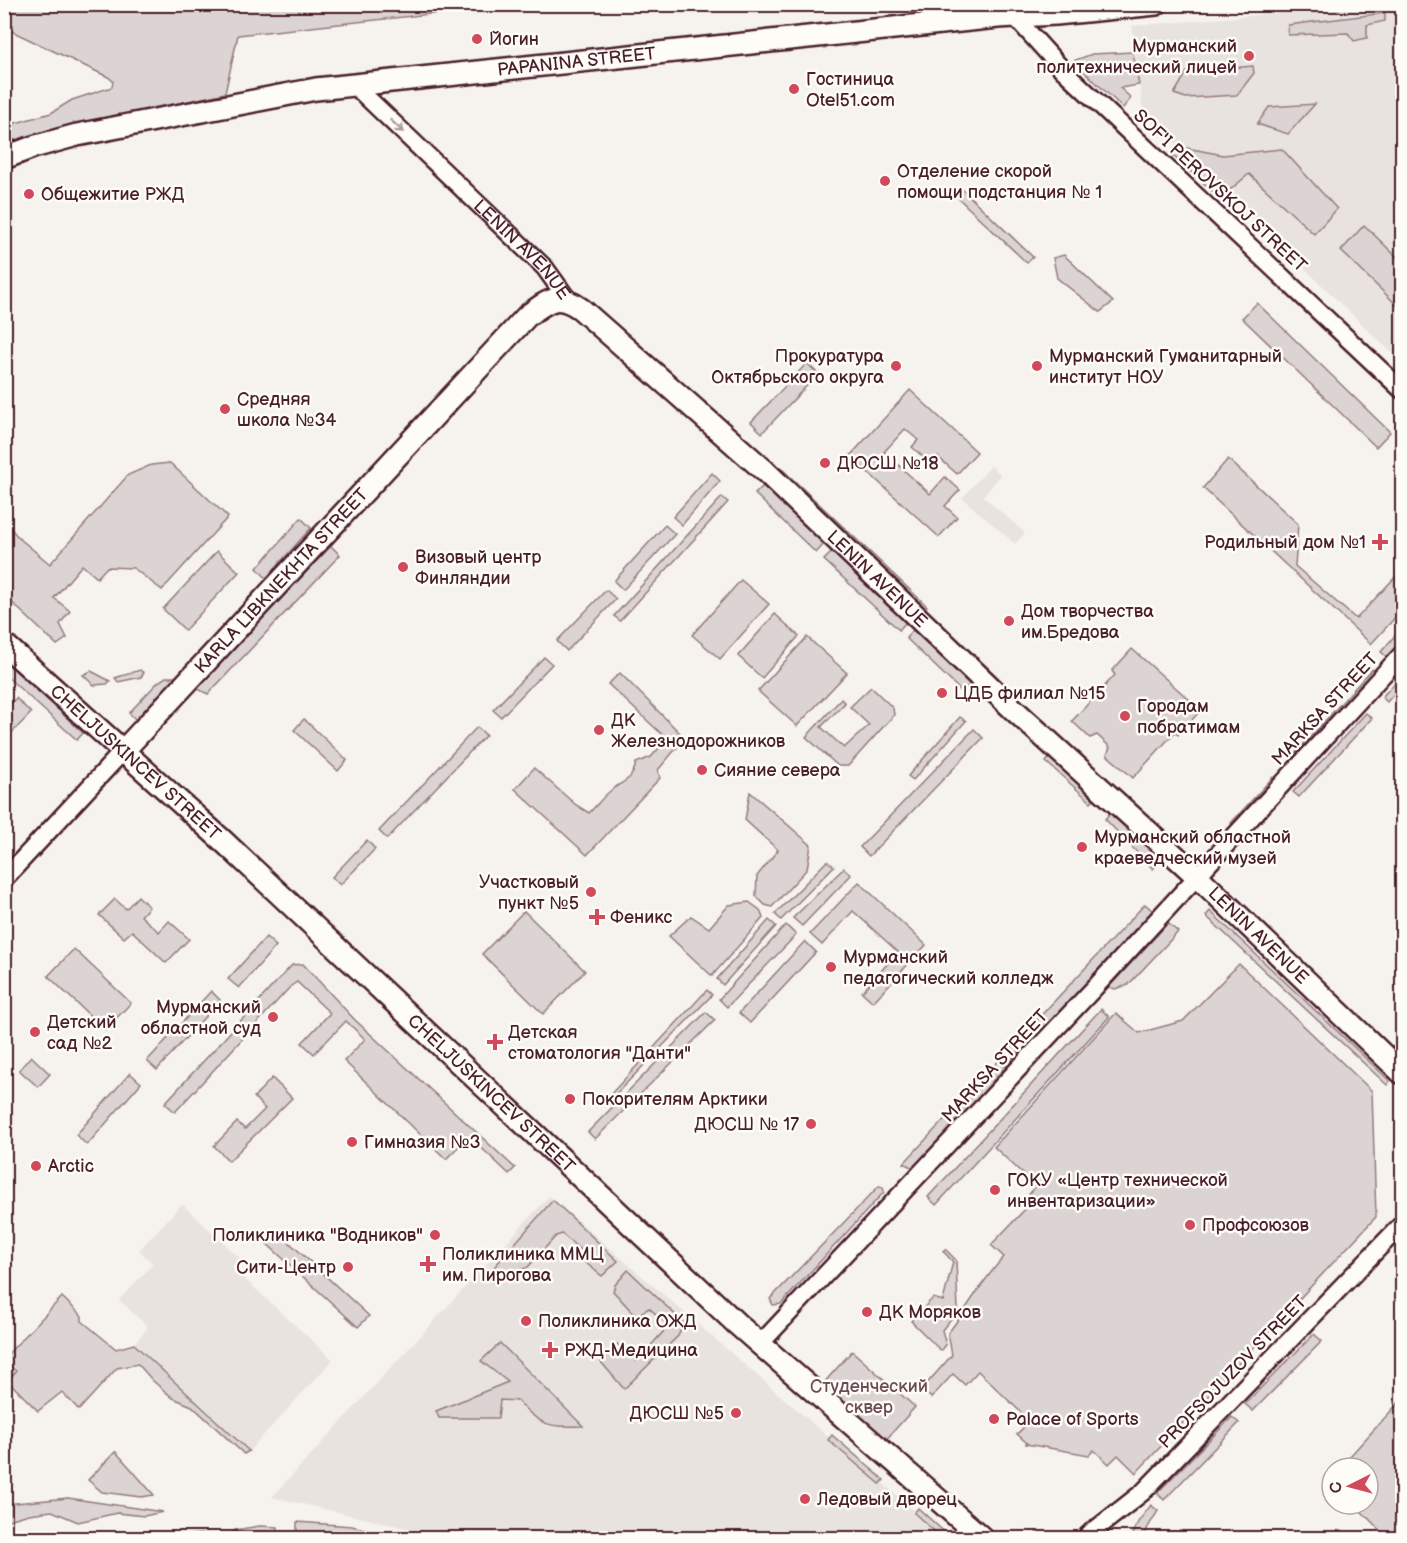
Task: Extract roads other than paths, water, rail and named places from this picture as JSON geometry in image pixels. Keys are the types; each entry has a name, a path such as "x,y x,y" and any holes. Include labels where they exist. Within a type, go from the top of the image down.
{"main road":[{"name":"PAPANINA STREET","path":"4,158 77,135 267,97 998,17 1156,4"},
{"name":"KARLA LIBKNEKHTA STREET","path":"124,750 527,316 544,304 555,300 568,300"},
{"name":"LENIN AVENUE","path":"568,300 765,471 1036,730 1197,876 1402,1073"},
{"name":"CHELJUSKINCEV STREET","path":"4,644 124,750 760,1344 979,1537"}],"street":[{"name":"SOF'I PEROVSKOJ STREET","path":"1015,17 1062,69 1402,390"},
{"name":"LENIN AVENUE","path":"355,86 545,268 568,300"},
{"name":"MARKSA STREET","path":"760,1344 980,1111 1402,654"},
{"name":"KARLA LIBKNEKHTA STREET","path":"4,879 124,750"},
{"name":"PROFSOJUZOV STREET","path":"1089,1536 1143,1492 1402,1224"}],"place":[{"name":"Йогин","path":"477,39"},
{"name":"Мурманский политехнический лицей","path":"1249,56"},
{"name":"Гостиница Otel51.com","path":"794,89"},
{"name":"Отделение скорой помощи подстанция № 1","path":"885,181"},
{"name":"Общежитие РЖД","path":"29,194"},
{"name":"Прокуратура Октябрьского округа","path":"896,366"},
{"name":"Мурманский Гуманитарный институт НОУ","path":"1037,366"},
{"name":"Средняя школа №34","path":"225,409"},
{"name":"ДЮСШ №18","path":"825,463"},
{"name":"Родильный дом №1","path":"1380,542"},
{"name":"Визовый центр Финляндии","path":"403,567"},
{"name":"Дом творчества им.Бредова","path":"1009,621"},
{"name":"ЦДБ филиал №15","path":"942,693"},
{"name":"Городам побратимам","path":"1125,716"},
{"name":"ДК Железнодорожников","path":"599,730"},
{"name":"Сияние севера","path":"702,770"},
{"name":"Мурманский областной краеведческий музей","path":"1082,847"},
{"name":"Участковый пункт №5","path":"591,892"},
{"name":"Феникс","path":"597,917"},
{"name":"Мурманский педагогический колледж","path":"831,967"},
{"name":"Мурманский областной суд","path":"273,1017"},
{"name":"Детский сад №2","path":"35,1032"},
{"name":"Детская стоматология \"Данти\"","path":"495,1042"},
{"name":"Покорителям Арктики","path":"570,1099"},
{"name":"ДЮСШ № 17","path":"811,1124"},
{"name":"Гимназия №3","path":"352,1142"},
{"name":"Arctic","path":"36,1166"},
{"name":"ГОКУ «Центр технической инвентаризации»","path":"995,1190"},
{"name":"Профсоюзов","path":"1190,1225"},
{"name":"Поликлиника \"Водников\"","path":"435,1235"},
{"name":"Поликлиника ММЦ им. Пирогова","path":"428,1264"},
{"name":"Сити-Центр","path":"348,1267"},
{"name":"ДК Моряков","path":"867,1312"},
{"name":"Поликлиника ОЖД","path":"526,1321"},
{"name":"РЖД-Медицина","path":"550,1350"},
{"name":"ДЮСШ №5","path":"736,1413"},
{"name":"Palace of Sports","path":"994,1419"},
{"name":"Ледовый дворец","path":"805,1499"}],"park label":[{"name":"Студенческий сквер","path":"869,1396"}]}
